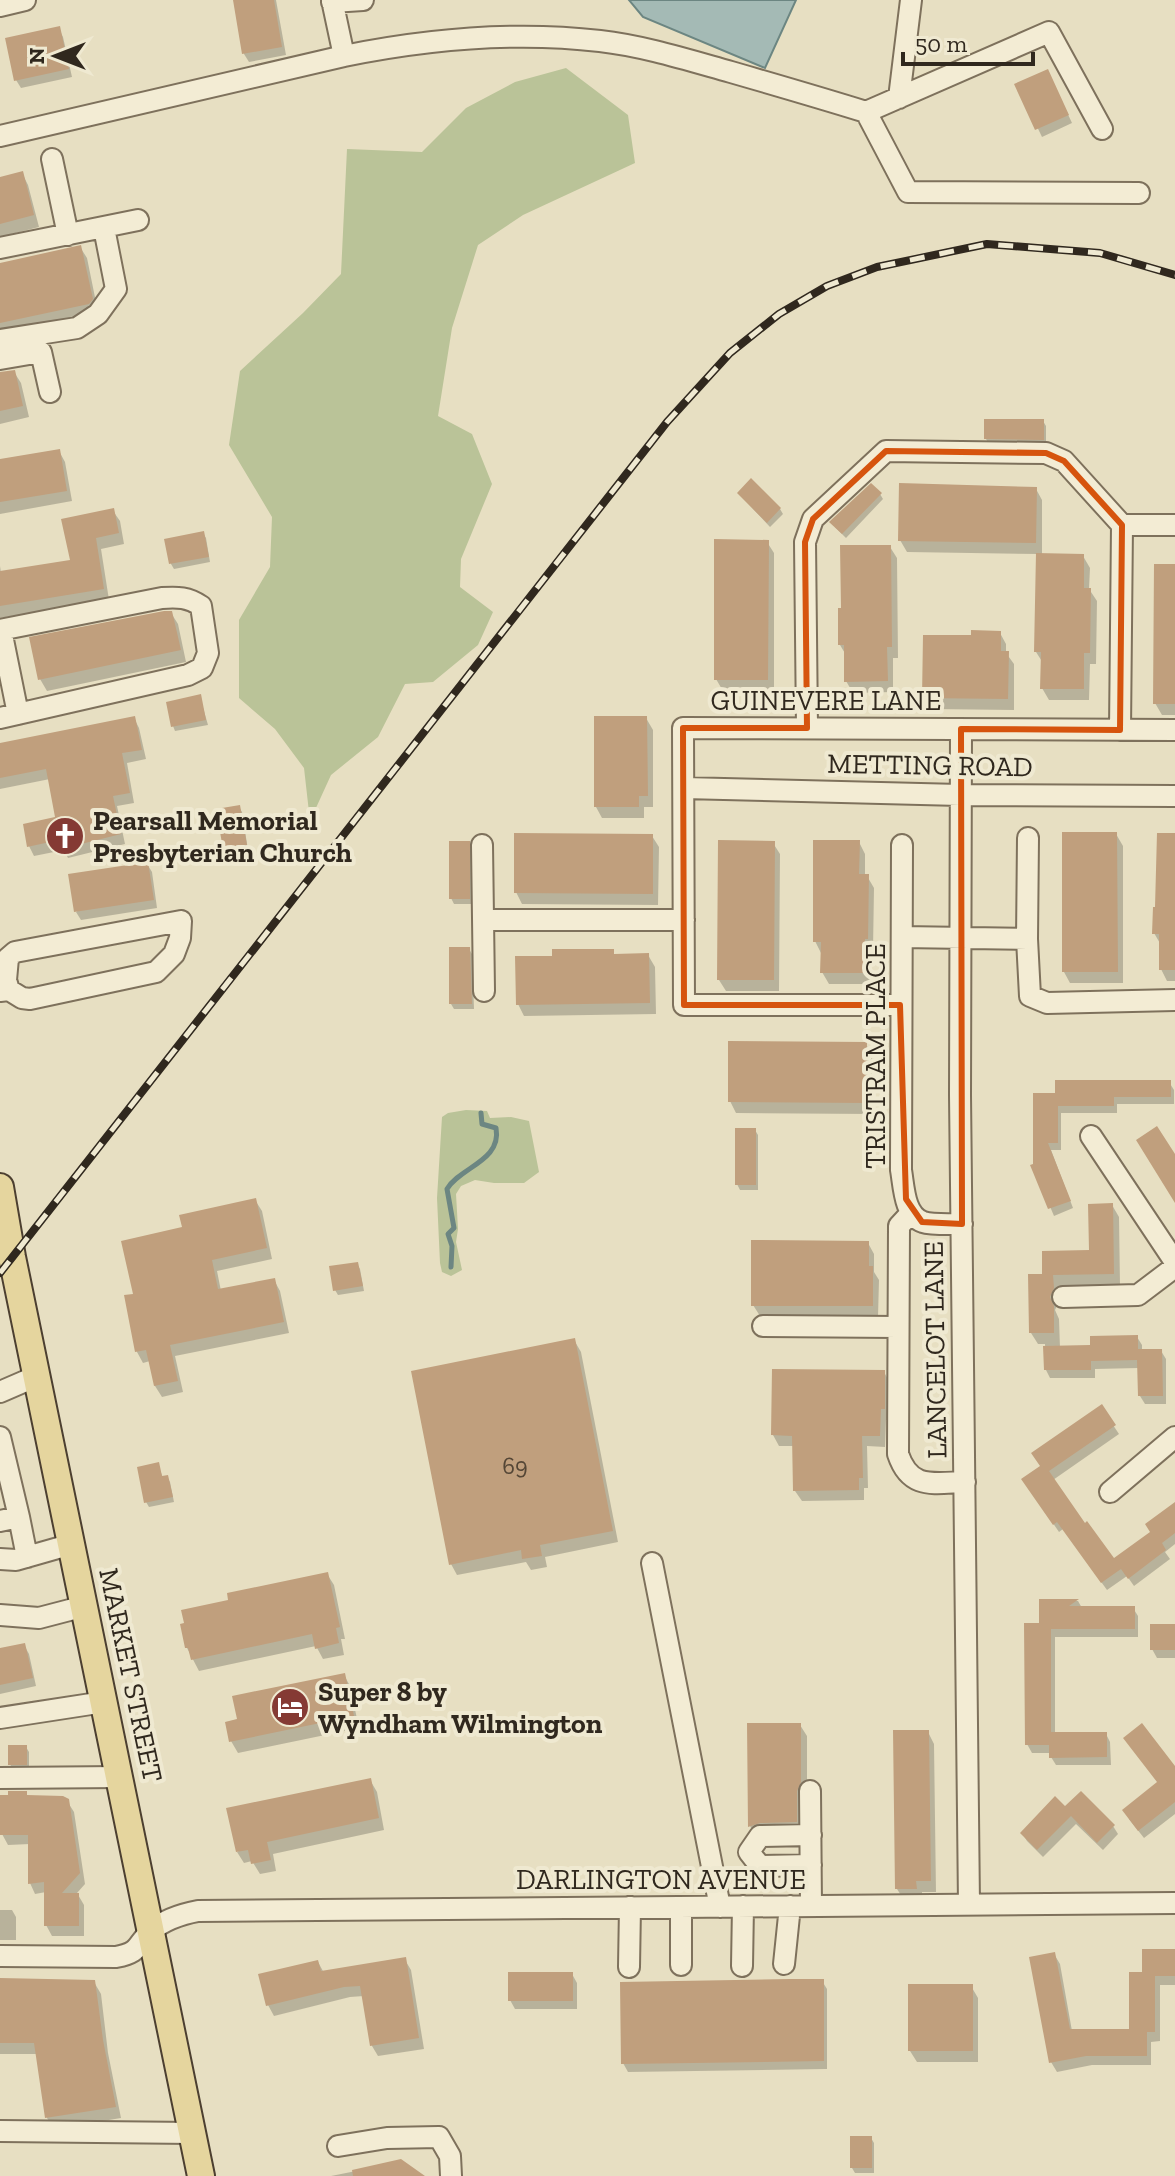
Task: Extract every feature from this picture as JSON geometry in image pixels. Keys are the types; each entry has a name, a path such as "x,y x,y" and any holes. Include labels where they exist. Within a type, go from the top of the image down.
{"main road":[{"name":"MARKET STREET","path":"1,1197 201,2176"}],"street":[{"path":"0,6 25,0"},
{"path":"344,56 332,1 363,0"},
{"path":"899,98 911,0"},
{"path":"0,136 344,56 443,41 527,36 614,43 672,56 866,112 1049,32 1102,129"},
{"path":"866,112 908,192 1139,193"},
{"path":"52,159 68,235"},
{"path":"0,248 138,220"},
{"path":"0,359 77,328 98,314 116,289 104,228"},
{"path":"0,340 39,343"},
{"path":"39,343 50,392"},
{"path":"807,728 805,542 813,519 886,451 1046,453 1064,461 1122,525 1120,730"},
{"path":"1122,525 1175,525"},
{"path":"180,596 192,599 201,606 208,653 202,668 188,675 9,716 1,630 162,598 180,596"},
{"name":"GUINEVERE LANE","path":"900,1005 684,1005 683,728 1175,730"},
{"name":"LANCELOT LANE","path":"961,729 960,938 969,1904"},
{"name":"METTING ROAD","path":"684,788 960,795 1175,796"},
{"path":"1028,838 1030,996 1047,1003 1175,1000"},
{"path":"482,845 484,991"},
{"name":"TRISTRAM PLACE","path":"902,845 901,1170 911,1213"},
{"path":"483,920 684,920"},
{"path":"181,921 180,938 174,954 156,972 30,999 4,990 4,956 181,921"},
{"path":"902,937 1027,939"},
{"path":"1063,1297 1138,1295 1175,1264 1091,1136"},
{"path":"962,1224 922,1222 911,1213 899,1226 898,1454 902,1466 915,1480 923,1483 965,1482"},
{"path":"763,1326 898,1327"},
{"path":"0,1392 37,1376"},
{"path":"0,1437 10,1519 27,1557"},
{"path":"1110,1492 1175,1437"},
{"path":"0,1559 16,1560 72,1544"},
{"path":"652,1563 720,1907"},
{"path":"0,1615 39,1618 85,1606"},
{"path":"0,1718 104,1702"},
{"path":"0,1778 120,1777"},
{"path":"810,1791 811,1906"},
{"path":"811,1835 760,1836 749,1852 760,1866 811,1865"},
{"name":"DARLINGTON AVENUE","path":"0,1956 116,1957 132,1954 151,1931 179,1915 198,1911 1175,1903"},
{"path":"742,1966 743,1906"},
{"path":"784,1964 790,1906"},
{"path":"629,1967 630,1907"},
{"path":"681,1907 681,1965"},
{"path":"0,2131 193,2133"},
{"path":"338,2146 387,2138 439,2137 450,2156 451,2176"}],"highlighted area":[{"path":"886,451 1046,453 1064,461 1122,525 1120,730 961,729 962,1224 922,1222 906,1199 900,1005 684,1005 683,728 807,728 805,542 813,519"}],"green space":[{"path":"566,68 628,115 635,163 523,215 478,245 452,328 438,416 472,434 492,484 461,559 460,587 493,612 478,645 433,682 405,684 378,737 331,775 310,821 304,768 275,729 239,698 239,620 270,567 272,517 229,445 240,371 341,274 347,149 422,152 466,108 515,82"},
{"path":"466,1110 487,1111 490,1118 511,1117 529,1121 539,1172 524,1183 475,1180 461,1186 456,1194 456,1242 462,1270 451,1276 442,1272 440,1263 437,1198 442,1117"}],"water":[{"path":"629,0 796,0 765,68 643,17"}],"building":[{"path":"233,0 274,0 282,47 242,54"},
{"path":"60,26 69,69 14,81 5,38"},
{"path":"1048,69 1069,115 1035,130 1014,84"},
{"path":"23,171 34,215 0,224 0,177"},
{"path":"81,245 93,299 89,304 0,323 0,263"},
{"path":"15,370 23,406 0,411 0,372"},
{"path":"984,419 1044,419 1044,440 984,439"},
{"path":"60,449 67,491 0,502 0,459"},
{"path":"751,478 781,508 767,523 737,493"},
{"path":"871,483 882,493 842,534 829,522"},
{"path":"899,483 1037,487 1036,543 898,541"},
{"path":"114,508 119,533 96,538 104,589 0,606 0,571 70,560 61,519"},
{"path":"204,531 209,557 169,564 164,539"},
{"path":"714,539 769,540 768,680 714,680"},
{"path":"840,545 891,545 892,647 887,647 888,681 844,682 844,645 838,645"},
{"path":"1036,553 1084,554 1084,588 1091,588 1090,653 1084,653 1084,689 1040,689 1041,652 1034,652"},
{"path":"1154,564 1175,564 1175,704 1153,704"},
{"path":"172,611 181,650 38,680 29,637"},
{"path":"971,630 1001,631 1001,651 1009,651 1008,699 922,698 923,635 971,635"},
{"path":"201,694 206,720 171,727 166,702"},
{"path":"135,716 142,750 122,753 130,793 113,796 121,834 61,849 59,840 27,847 23,824 55,817 46,769 0,778 0,743"},
{"path":"594,716 647,716 648,796 639,796 639,807 594,807"},
{"path":"240,805 247,845 223,849 216,809"},
{"path":"1062,832 1117,832 1118,972 1062,972"},
{"path":"514,833 653,834 653,894 514,893"},
{"path":"1157,833 1175,833 1175,970 1159,970 1159,934 1152,934"},
{"path":"718,840 775,841 774,980 717,980"},
{"path":"813,840 860,840 859,874 869,874 864,973 820,973 821,942 813,942"},
{"path":"449,841 470,841 470,899 449,899"},
{"path":"148,862 154,900 74,912 68,874"},
{"path":"449,947 470,947 472,1004 449,1004"},
{"path":"552,949 614,949 614,954 649,953 650,1003 516,1005 515,956 552,956"},
{"path":"728,1041 867,1042 866,1103 728,1102"},
{"path":"1055,1080 1171,1080 1171,1097 1114,1097 1114,1106 1058,1106 1058,1143 1048,1143 1071,1201 1048,1209 1030,1165 1033,1164 1033,1093 1055,1093"},
{"path":"1157,1126 1175,1154 1175,1203 1136,1140"},
{"path":"735,1128 756,1128 756,1185 735,1185"},
{"path":"256,1198 267,1248 212,1260 218,1289 275,1278 284,1322 170,1345 178,1381 154,1386 146,1350 135,1352 124,1295 133,1294 121,1241 182,1227 179,1215"},
{"path":"1113,1203 1114,1274 1053,1275 1054,1288 1050,1297 1054,1306 1054,1333 1029,1333 1028,1274 1042,1274 1042,1251 1089,1250 1088,1204"},
{"path":"751,1240 869,1241 869,1266 873,1266 873,1306 751,1306"},
{"path":"358,1262 363,1286 333,1291 329,1266"},
{"path":"1138,1335 1138,1349 1162,1349 1163,1396 1138,1396 1137,1360 1091,1361 1091,1370 1044,1370 1043,1346 1090,1345 1090,1336"},
{"path":"575,1338 613,1531 540,1545 542,1556 522,1559 521,1550 449,1565 411,1371"},
{"path":"772,1369 885,1370 885,1409 881,1409 880,1436 862,1436 863,1478 859,1478 859,1490 793,1491 792,1436 771,1435"},
{"path":"1102,1404 1116,1425 1049,1471 1114,1558 1150,1532 1145,1524 1175,1502 1175,1533 1162,1543 1166,1550 1128,1579 1121,1569 1101,1583 1057,1522 1053,1525 1021,1479 1040,1466 1031,1453"},
{"path":"159,1462 162,1476 168,1475 173,1497 144,1503 137,1467"},
{"path":"328,1572 340,1627 336,1628 339,1643 315,1649 312,1634 191,1660 180,1624 184,1623 181,1610 228,1600 227,1593"},
{"path":"1039,1599 1079,1599 1069,1606 1135,1606 1135,1629 1051,1629 1051,1732 1107,1732 1107,1757 1049,1758 1049,1745 1025,1745 1024,1623 1039,1623"},
{"path":"1150,1624 1175,1624 1175,1650 1150,1650"},
{"path":"25,1643 33,1678 0,1685 0,1648"},
{"path":"345,1673 354,1716 229,1742 225,1722 237,1719 232,1696"},
{"path":"747,1723 801,1723 797,1822 760,1823 748,1827"},
{"path":"1142,1723 1175,1766 1175,1802 1138,1831 1122,1810 1157,1782 1123,1738"},
{"path":"893,1730 929,1730 931,1881 916,1881 917,1889 895,1889"},
{"path":"8,1745 27,1745 27,1765 8,1765"},
{"path":"371,1778 379,1818 267,1842 271,1860 251,1864 248,1850 236,1852 226,1808"},
{"path":"8,1791 27,1791 27,1795 63,1796 69,1799 80,1873 62,1893 79,1893 79,1926 44,1926 44,1882 28,1884 28,1835 0,1835 0,1795 8,1795"},
{"path":"1081,1791 1115,1825 1097,1843 1071,1816 1037,1850 1020,1833 1055,1796 1065,1806"},
{"path":"1142,1949 1175,1949 1175,1976 1155,1976 1155,2032 1147,2032 1147,2056 1086,2056 1049,2063 1029,1957 1055,1952 1070,2029 1129,2029 1129,1972 1142,1972"},
{"path":"406,1957 419,2038 370,2046 360,1986 266,2006 258,1974 318,1960 321,1971"},
{"path":"508,1972 573,1972 573,2001 508,2001"},
{"path":"0,1978 95,1980 116,2107 45,2118 34,2043 0,2043"},
{"path":"824,1979 824,2061 621,2064 620,1982"},
{"path":"908,1984 973,1984 973,2051 908,2051"},
{"path":"850,2136 872,2136 872,2168 850,2168"},
{"path":"401,2159 425,2176 353,2176 352,2170"}],"waterway":[{"path":"451,1267 452,1246 448,1234 454,1228 447,1189 487,1156 496,1139 496,1128 482,1124 481,1113"}],"railway":[{"path":"0,1273 667,422 730,353 779,314 827,286 877,267 987,244 1100,253 1175,275"}],"place":[{"name":"Pearsall Memorial Presbyterian Church","path":"65,836"},
{"name":"Super 8 by Wyndham Wilmington","path":"290,1707"}]}
